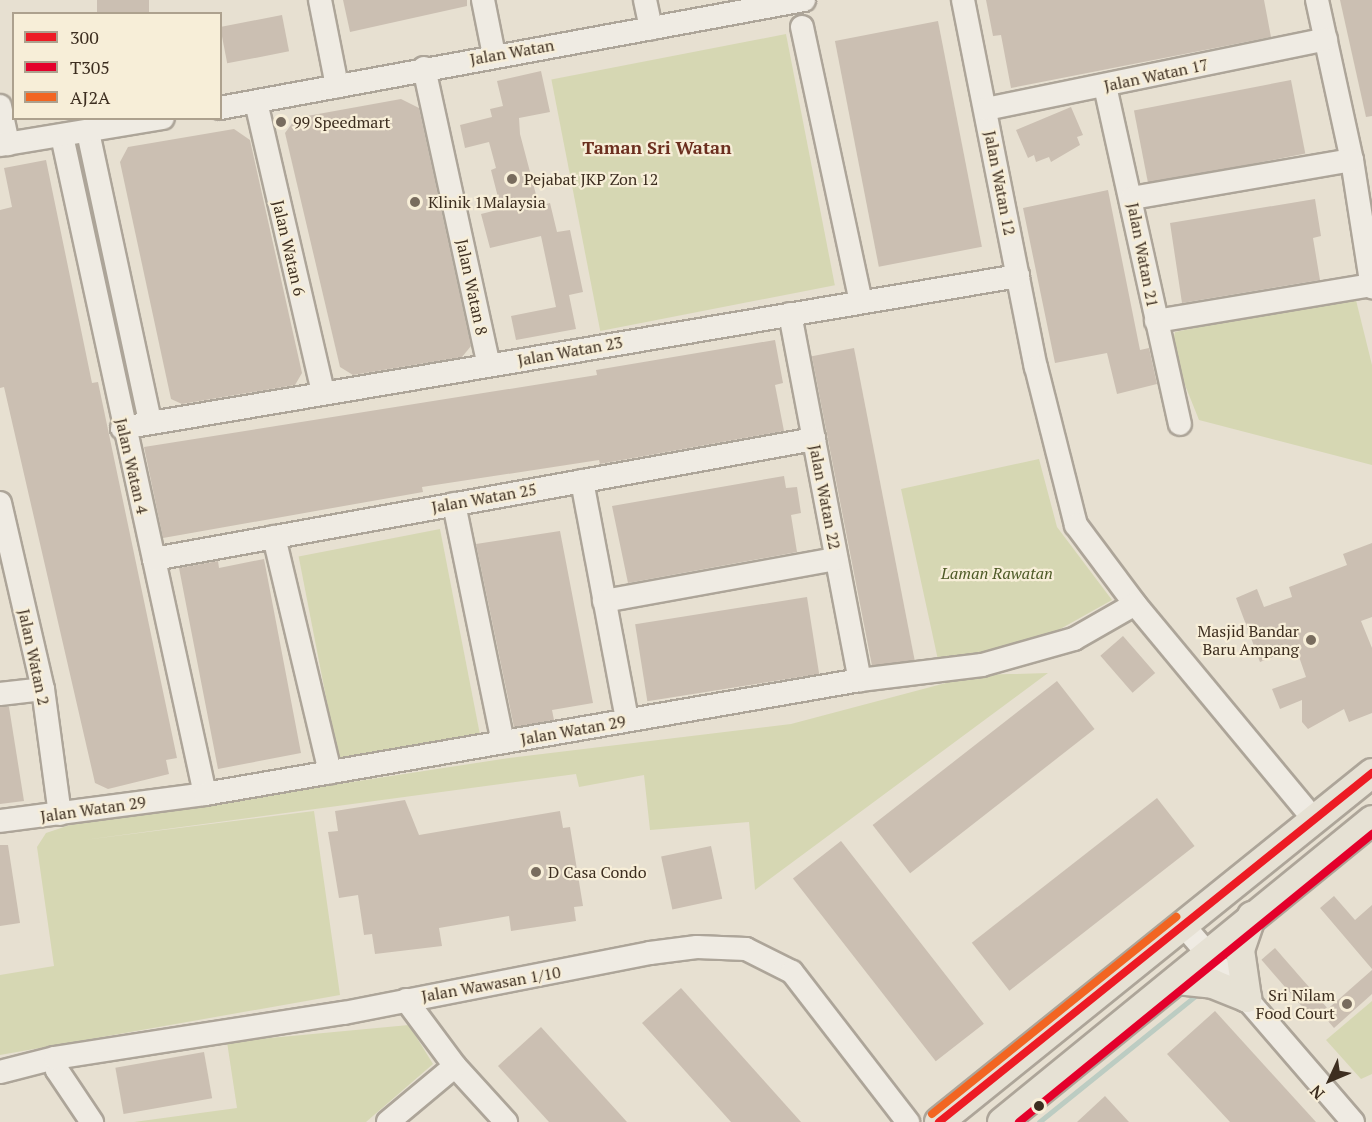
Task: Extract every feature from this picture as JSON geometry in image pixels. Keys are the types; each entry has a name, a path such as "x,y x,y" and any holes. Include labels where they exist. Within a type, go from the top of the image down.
{"main road":[{"path":"939,1122 1183,925 1312,817 1372,773"},
{"path":"1002,1122 1372,820"},
{"path":"1247,998 1240,950 1252,916"},
{"path":"1178,980 1213,984 1247,998"}],"street":[{"path":"320,0 337,86"},
{"path":"483,0 494,55"},
{"path":"645,0 651,28"},
{"name":"Jalan Watan","path":"222,108 494,55 802,0"},
{"name":"Jalan Watan 12","path":"963,0 1036,367 1076,525 1134,604 1312,817"},
{"path":"1156,321 1372,286 1352,160 1317,0"},
{"path":"802,27 861,302"},
{"name":"Jalan Watan 17","path":"986,109 1326,39"},
{"name":"Jalan Watan 8","path":"424,68 489,365"},
{"name":"Jalan Watan 21","path":"1106,86 1180,424"},
{"name":"Jalan Watan 6","path":"256,102 323,393"},
{"path":"0,106 4,144 152,120"},
{"name":"Jalan Watan 4","path":"88,132 150,422"},
{"name":"Jalan Watan 4","path":"62,136 122,428 154,559 205,794"},
{"path":"1132,198 1352,160"},
{"name":"Jalan Watan 23","path":"122,428 1018,276"},
{"name":"Jalan Watan 22","path":"790,314 860,680"},
{"name":"Jalan Watan 25","path":"154,559 814,439"},
{"path":"582,481 627,720"},
{"name":"Jalan Watan 2","path":"0,502 43,689 60,814"},
{"path":"454,504 503,742"},
{"path":"274,537 330,772"},
{"path":"604,601 836,559"},
{"name":"Jalan Watan 29","path":"0,821 205,794 860,680 1024,657 1074,639 1134,604"},
{"path":"0,694 43,689"},
{"path":"1183,925 1353,1122"},
{"name":"Jalan Wawasan 1/10","path":"0,1072 56,1058 405,1000 650,953 697,947 746,949 792,972 908,1122"},
{"path":"405,1000 455,1066 506,1122"},
{"path":"56,1058 57,1070 92,1122"},
{"path":"388,1122 455,1066"}],"green space":[{"path":"786,34 835,285 600,331 551,80"},
{"path":"1355,296 1372,365 1372,465 1199,420 1171,350 1175,332"},
{"name":"Laman Rawatan","path":"1039,459 1057,527 1112,600 1037,642 1003,654 938,660 901,489"},
{"path":"440,529 480,737 339,765 299,556"},
{"path":"1048,673 755,890 749,822 650,830 644,775 579,787 576,774 84,840 314,811 340,995 0,1055 0,975 54,966 37,847 46,833 70,825 509,758 791,724 976,675"},
{"path":"1372,1001 1372,1074 1361,1079 1326,1040"},
{"path":"409,1025 433,1064 366,1122 134,1122 237,1108 227,1042"}],"building":[{"path":"97,0 149,0 149,12 97,12"},
{"path":"343,0 467,0 467,6 350,32"},
{"path":"986,0 1264,0 1271,37 1011,88 1001,35 993,36"},
{"path":"1340,0 1372,0 1372,116 1366,117"},
{"path":"282,15 289,51 227,63 222,27"},
{"path":"938,21 982,247 879,267 835,41"},
{"path":"541,71 550,112 519,118 520,134 539,206 550,203 557,232 570,230 583,292 569,295 576,329 516,340 511,316 556,307 541,236 490,248 481,214 501,209 491,170 496,168 489,142 465,148 460,125 492,117 490,109 503,106 497,81"},
{"path":"1291,80 1305,154 1148,184 1134,111"},
{"path":"401,99 419,108 471,346 462,357 353,375 340,367 285,133 296,118"},
{"path":"1071,107 1083,135 1077,137 1080,145 1051,162 1049,157 1036,162 1034,155 1028,158 1016,130"},
{"path":"234,129 250,140 302,373 295,385 182,404 171,399 120,162 128,147"},
{"path":"46,160 92,383 98,382 177,758 166,760 169,774 108,789 95,783 4,387 0,388 0,210 12,207 4,168"},
{"path":"1108,190 1140,350 1149,348 1157,384 1117,394 1107,353 1055,363 1023,208"},
{"path":"1315,199 1321,236 1313,238 1320,280 1182,303 1170,223"},
{"path":"775,340 783,383 775,385 784,431 600,464 599,460 422,487 423,492 163,538 144,447 597,375 596,370"},
{"path":"854,348 915,660 872,668 812,356"},
{"path":"784,476 786,488 797,487 801,513 791,515 797,552 628,583 612,506"},
{"path":"560,531 593,703 552,710 554,720 514,727 476,544"},
{"name":"Masjid Bandar Baru Ampang","path":"1372,543 1372,617 1361,621 1372,648 1372,713 1349,722 1344,709 1308,729 1302,722 1302,700 1280,709 1272,689 1306,677 1296,648 1260,662 1236,598 1257,589 1264,607 1292,597 1289,587 1347,565 1343,554"},
{"path":"264,559 301,753 218,769 179,568 218,561 219,568"},
{"path":"807,597 819,674 647,701 635,624"},
{"path":"1123,636 1155,673 1133,693 1100,656"},
{"path":"1057,681 1095,729 910,873 873,825"},
{"path":"0,707 9,707 24,801 0,804"},
{"path":"1157,798 1195,846 1009,991 972,943"},
{"path":"405,800 419,835 560,811 563,828 570,827 583,906 574,907 576,921 511,931 509,916 439,928 442,946 375,954 372,934 364,935 358,895 339,898 328,832 338,831 335,811"},
{"path":"841,841 984,1024 936,1061 793,879"},
{"path":"0,845 8,845 20,923 0,926"},
{"path":"711,846 722,899 672,909 661,857"},
{"path":"1334,896 1355,920 1372,905 1372,969 1320,908"},
{"path":"1275,948 1327,1008 1313,1019 1261,960"},
{"name":"Sri Nilam Food Court","path":"1372,970 1372,994 1334,1028 1322,1014"},
{"path":"681,988 801,1122 731,1122 642,1023"},
{"path":"1215,1011 1316,1122 1230,1122 1167,1054"},
{"path":"541,1027 627,1122 549,1122 498,1066"},
{"path":"204,1052 212,1098 124,1114 115,1068"},
{"path":"1105,1096 1129,1122 1077,1122"}],"waterway":[{"path":"1039,1122 1199,993"}],"transit line":[{"name":"300","path":"939,1122 1372,773"},
{"name":"T305","path":"1019,1122 1372,834"},
{"name":"AJ2A","path":"932,1114 1176,917"}],"place":[{"name":"99 Speedmart","path":"281,122"},
{"name":"Pejabat JKP Zon 12","path":"512,179"},
{"name":"Klinik 1Malaysia","path":"415,202"},
{"name":"Masjid Bandar Baru Ampang","path":"1311,640"},
{"name":"D Casa Condo","path":"536,872"},
{"name":"Sri Nilam Food Court","path":"1347,1004"}],"district":[{"name":"Taman Sri Watan","path":"657,147"}]}
